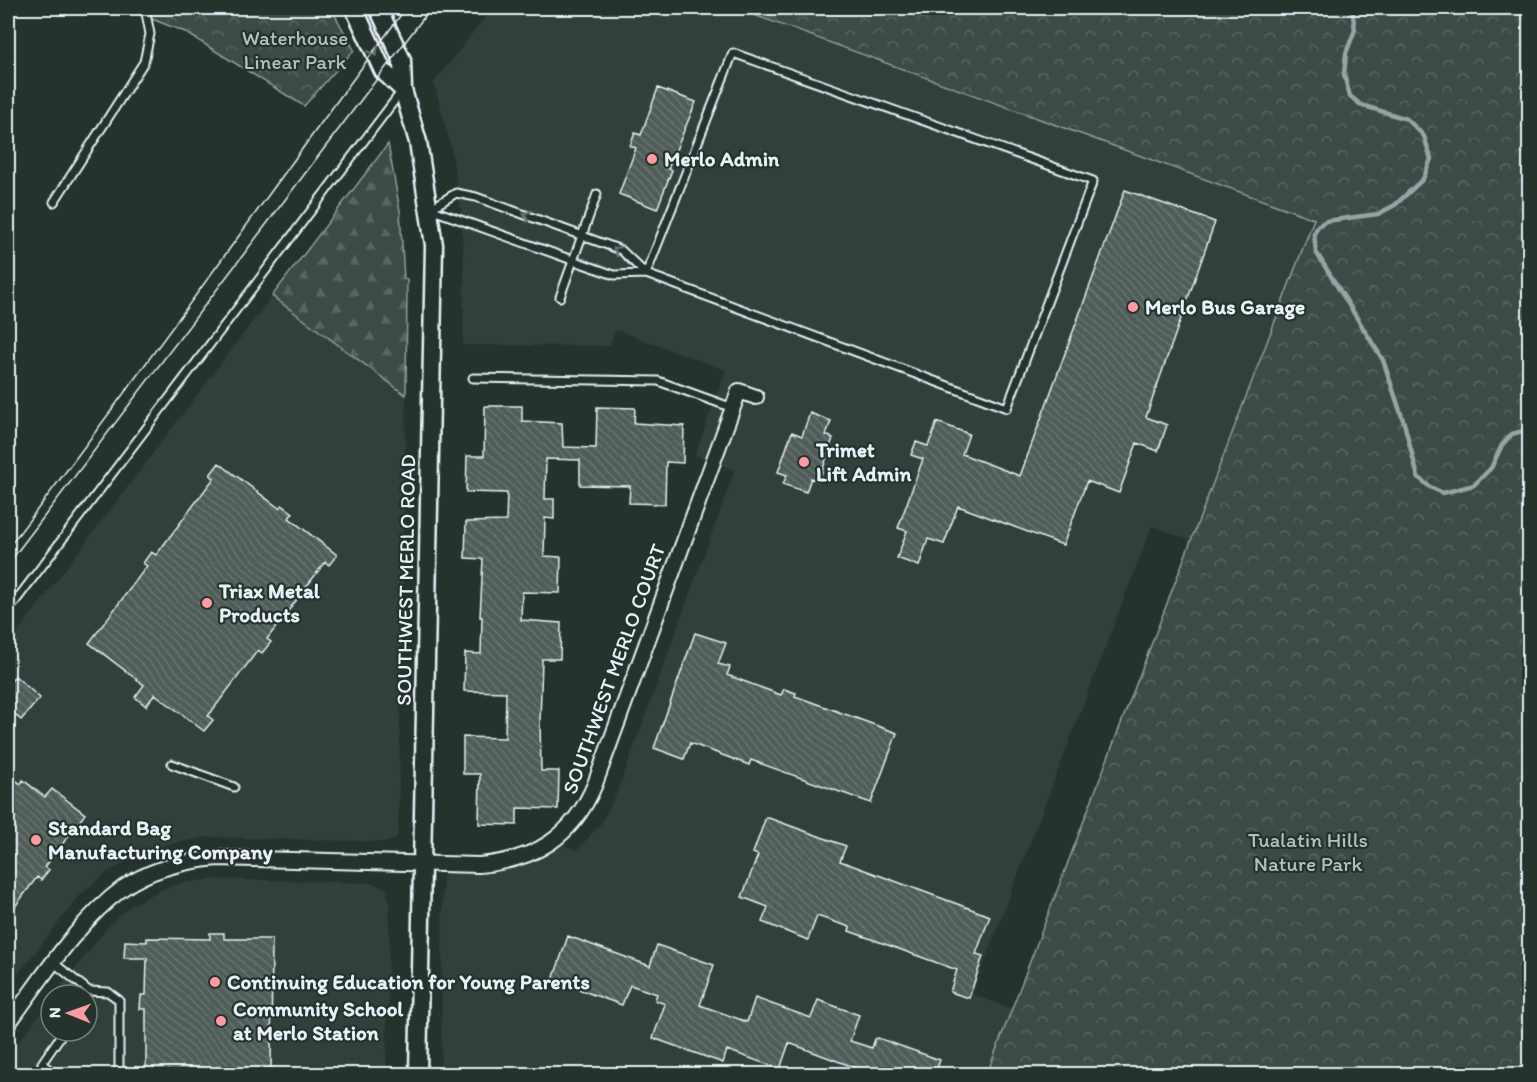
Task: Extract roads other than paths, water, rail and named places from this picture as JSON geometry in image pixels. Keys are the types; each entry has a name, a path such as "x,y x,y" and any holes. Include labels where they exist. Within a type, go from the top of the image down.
{"street":[{"name":"SOUTHWEST MERLO ROAD","path":"354,8 383,71 403,90"},
{"name":"SOUTHWEST MERLO ROAD","path":"378,8 402,60 403,90 418,142 434,247 418,1074"},
{"path":"733,408 739,391 756,397"},
{"name":"SOUTHWEST MERLO COURT","path":"8,1024 54,963 97,913 124,887 163,868 186,861 218,858 479,865 512,860 559,838 574,824 586,806 733,408"}],"lane":[{"path":"54,202 144,62 150,34 145,8"},
{"path":"430,209 614,274 646,274 1007,408 1093,181 733,53 646,274"},
{"path":"8,611 403,90"},
{"path":"430,209 456,193 476,197 621,250 646,274"},
{"path":"560,297 597,194"},
{"path":"473,378 658,381 733,408"},
{"path":"172,764 234,787"},
{"path":"54,963 77,983"},
{"path":"99,992 108,992 119,1000 119,1074"},
{"path":"54,1074 42,1063 56,1043"}],"waterway":[{"path":"1352,8 1355,30 1346,53 1344,75 1350,96 1361,105 1407,119 1424,136 1431,159 1423,179 1395,205 1378,214 1326,221 1318,226 1314,234 1316,252 1383,360 1404,423 1418,477 1430,487 1443,493 1474,485 1491,468 1502,445 1512,434 1530,429"}],"tram line":[{"path":"8,548 109,414 406,8"},
{"path":"8,564 431,8"}],"place":[{"name":"Merlo Admin","path":"652,159"},
{"name":"Merlo Bus Garage","path":"1133,307"},
{"name":"Trimet Lift Admin","path":"804,462"},
{"name":"Triax Metal Products","path":"207,603"},
{"name":"Standard Bag Manufacturing Company","path":"36,840"},
{"name":"Continuing Education for Young Parents","path":"215,982"},
{"name":"Community School at Merlo Station","path":"221,1021"}],"park label":[{"name":"Waterhouse Linear Park","path":"295,50"},
{"name":"Tualatin Hills Nature Park","path":"1308,852"}]}
